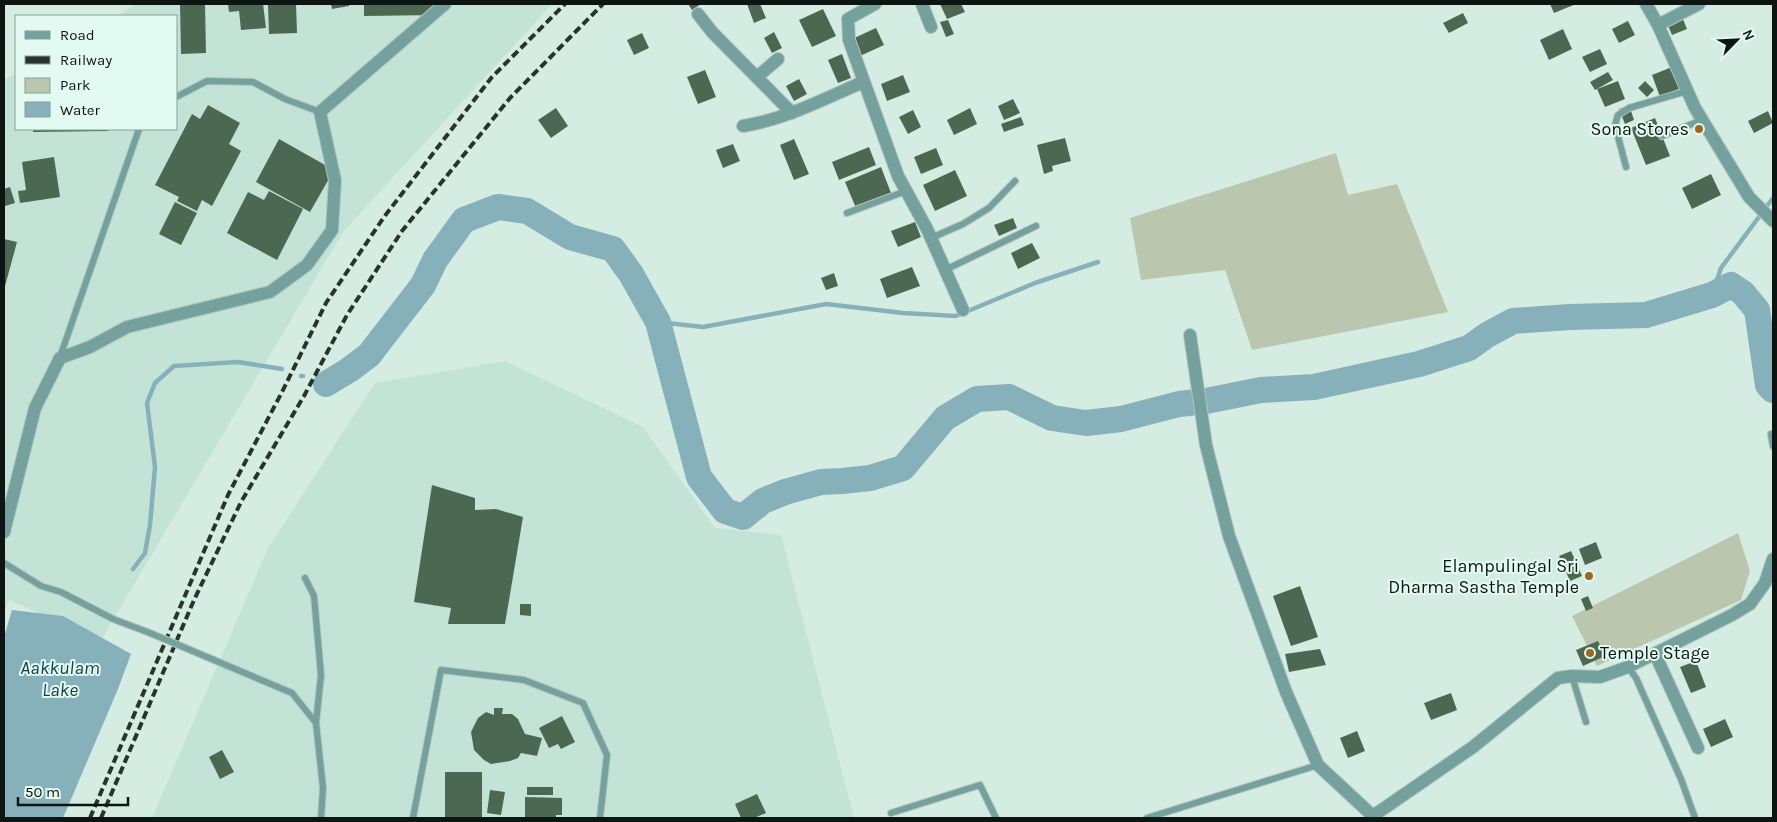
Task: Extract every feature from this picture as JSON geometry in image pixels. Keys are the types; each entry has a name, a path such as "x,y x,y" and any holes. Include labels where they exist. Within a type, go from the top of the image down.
{"street":[{"path":"4,532 35,408 60,358 90,347 127,327 270,292 307,265 332,230 335,180 320,112 444,4"},
{"path":"875,4 848,19 848,40 898,176 931,238 962,310"},
{"path":"922,4 931,27"},
{"path":"1646,4 1658,25 1702,120 1749,197 1773,221"},
{"path":"1658,25 1699,4"},
{"path":"698,14 712,32 792,113"},
{"path":"757,76 778,59"},
{"path":"743,126 792,113 864,82"},
{"path":"1190,336 1206,445 1229,536 1286,692 1318,765 1373,818 1473,747 1558,678 1572,676 1600,677 1628,667 1750,604 1765,583 1773,559"},
{"path":"1655,654 1698,748"}],"lane":[{"path":"178,96 207,81 253,82 285,98 320,112"},
{"path":"1626,167 1615,125 1618,115 1629,108 1687,90"},
{"path":"1662,136 1702,120"},
{"path":"60,358 139,130"},
{"path":"931,238 963,224 989,208 1015,181"},
{"path":"847,213 906,191"},
{"path":"945,270 1036,226"},
{"path":"1771,434 1773,446"},
{"path":"4,563 41,586 60,592 113,619 292,693 316,723"},
{"path":"305,578 314,596 321,675 316,723 323,788 321,818"},
{"path":"1628,667 1636,678 1681,779 1695,818"},
{"path":"413,818 441,670 524,680 583,703 607,755 600,818"},
{"path":"1572,676 1586,722"},
{"path":"1147,818 1318,765"},
{"path":"891,813 980,785 996,818"}],"shaded area":[{"path":"137,4 552,4 343,232 101,640 9,600 4,614 4,80 15,74 15,130 178,130 178,15 117,15"},
{"path":"505,361 643,427 715,528 781,535 854,818 152,818 268,548 375,383"}],"green space":[{"path":"1336,153 1348,195 1397,184 1448,312 1252,350 1225,270 1141,280 1130,218"},
{"path":"1738,533 1750,571 1741,600 1597,666 1572,616"}],"water":[{"name":"Aakkulam Lake","path":"12,610 63,616 131,654 63,818 4,818 4,637"}],"building":[{"path":"180,4 205,4 206,53 181,54"},
{"path":"228,4 263,4 266,28 241,30 239,11 229,12"},
{"path":"268,4 296,4 297,33 269,34"},
{"path":"331,4 349,4 349,6 332,9"},
{"path":"364,4 436,4 436,15 364,16"},
{"path":"688,4 701,4 692,10"},
{"path":"747,4 760,4 766,18 754,23"},
{"path":"940,4 961,4 965,12 947,19"},
{"path":"1550,4 1576,4 1554,13"},
{"path":"823,9 836,36 812,47 799,20"},
{"path":"1463,13 1468,23 1449,33 1443,23"},
{"path":"1682,17 1687,29 1672,35 1667,23"},
{"path":"948,20 954,34 946,37 940,22"},
{"path":"1628,21 1635,35 1619,43 1612,29"},
{"path":"876,28 884,45 860,56 852,39"},
{"path":"1563,29 1572,49 1549,60 1540,40"},
{"path":"774,32 782,48 772,53 764,38"},
{"path":"642,33 649,48 634,55 627,40"},
{"path":"1600,49 1607,64 1590,72 1582,57"},
{"path":"842,54 851,78 838,83 828,60"},
{"path":"1672,67 1681,88 1660,97 1652,75"},
{"path":"705,70 716,97 698,104 687,77"},
{"path":"1608,72 1613,80 1595,90 1590,82"},
{"path":"903,75 910,92 887,101 881,84"},
{"path":"799,79 807,94 794,101 786,86"},
{"path":"1618,81 1625,99 1605,107 1597,89"},
{"path":"1645,81 1654,90 1647,97 1638,88"},
{"path":"1013,99 1020,113 1004,120 998,106"},
{"path":"208,105 240,123 229,144 241,151 212,206 202,200 197,211 177,201 179,197 155,185 192,114 200,119"},
{"path":"1629,105 1634,120 1625,124 1619,109"},
{"path":"556,108 568,126 551,138 538,120"},
{"path":"970,108 977,124 954,135 947,120"},
{"path":"913,110 921,127 908,134 899,117"},
{"path":"1768,111 1773,123 1754,133 1748,121"},
{"path":"1021,117 1024,125 1004,132 1001,124"},
{"path":"1655,118 1670,156 1646,165 1631,128"},
{"path":"33,130 108,130 108,131 33,132"},
{"path":"1065,138 1071,161 1052,166 1053,171 1044,174 1037,145"},
{"path":"279,139 334,170 310,212 256,182"},
{"path":"794,139 809,174 794,180 780,145"},
{"path":"733,144 740,161 723,168 716,150"},
{"path":"869,147 876,165 839,180 832,162"},
{"path":"936,148 943,165 921,174 914,157"},
{"path":"54,157 60,197 20,203 18,191 26,190 22,162"},
{"path":"881,167 891,193 856,208 845,182"},
{"path":"955,170 967,196 935,211 923,185"},
{"path":"1711,174 1721,195 1692,209 1682,188"},
{"path":"10,187 15,203 5,206 4,189"},
{"path":"269,191 303,209 277,260 227,233 248,192 264,200"},
{"path":"175,202 197,213 181,245 159,234"},
{"path":"1013,218 1017,228 999,236 994,225"},
{"path":"915,222 921,237 898,247 891,231"},
{"path":"4,239 17,242 4,290"},
{"path":"1032,243 1040,258 1018,269 1011,253"},
{"path":"912,267 920,286 887,298 880,279"},
{"path":"834,273 838,286 826,290 821,278"},
{"path":"432,485 475,498 475,510 496,509 523,517 505,624 448,624 451,608 414,602"},
{"path":"1596,542 1602,558 1585,565 1579,549"},
{"path":"1571,551 1582,576 1570,581 1559,556"},
{"path":"1300,586 1318,637 1291,646 1273,596"},
{"path":"1588,596 1593,608 1586,611 1581,599"},
{"path":"520,604 531,604 531,616 520,615"},
{"name":"Temple Stage","path":"1598,641 1605,656 1583,666 1576,650"},
{"path":"1320,649 1326,665 1289,672 1285,654"},
{"path":"1696,661 1706,687 1691,693 1680,667"},
{"path":"1451,693 1457,710 1431,720 1424,703"},
{"path":"494,708 503,708 502,714 512,714 518,719 525,734 542,738 537,756 521,753 518,758 510,761 491,764 474,750 471,732 478,718 486,712 494,715"},
{"path":"562,716 575,742 561,749 558,744 549,748 539,728"},
{"path":"1725,719 1733,737 1711,747 1703,729"},
{"path":"1357,731 1365,751 1348,758 1340,738"},
{"path":"222,750 234,772 220,779 209,757"},
{"path":"445,772 482,772 482,818 445,818"},
{"path":"527,787 553,787 553,795 527,795"},
{"path":"490,790 505,792 501,815 487,813"},
{"path":"757,794 766,813 754,818 741,818 735,804"},
{"path":"525,797 562,798 562,815 556,815 556,818 525,818"}],"waterway":[{"path":"1712,295 1721,268 1773,198"},
{"path":"326,384 369,355 423,285 435,260 464,220 498,207 527,211 570,237 613,249 631,274 658,322 699,477 725,511 743,517 763,501 785,492 821,482 870,478 903,468 945,418 977,399 1009,397 1052,418 1086,423 1121,419 1179,404 1206,401 1261,390 1314,387 1419,364 1469,348 1487,335 1513,321 1646,315 1712,295 1731,285 1743,293 1757,310 1768,385 1773,390"},
{"path":"663,335 658,322 703,327 826,304 903,313 956,316 1035,283 1098,262"},
{"path":"133,569 145,553 150,525 155,467 147,403 155,383 174,366 238,362 282,369"},
{"path":"322,383 326,384"}],"railway":[{"path":"90,818 228,495 326,303 384,217 492,77 565,4"},
{"path":"101,818 194,600 241,502 304,396 347,315 402,231 510,98 603,4"}],"place":[{"name":"Sona Stores","path":"1699,129"},
{"name":"Elampulingal Sri Dharma Sastha Temple","path":"1589,576"},
{"name":"Temple Stage","path":"1590,653"}]}
